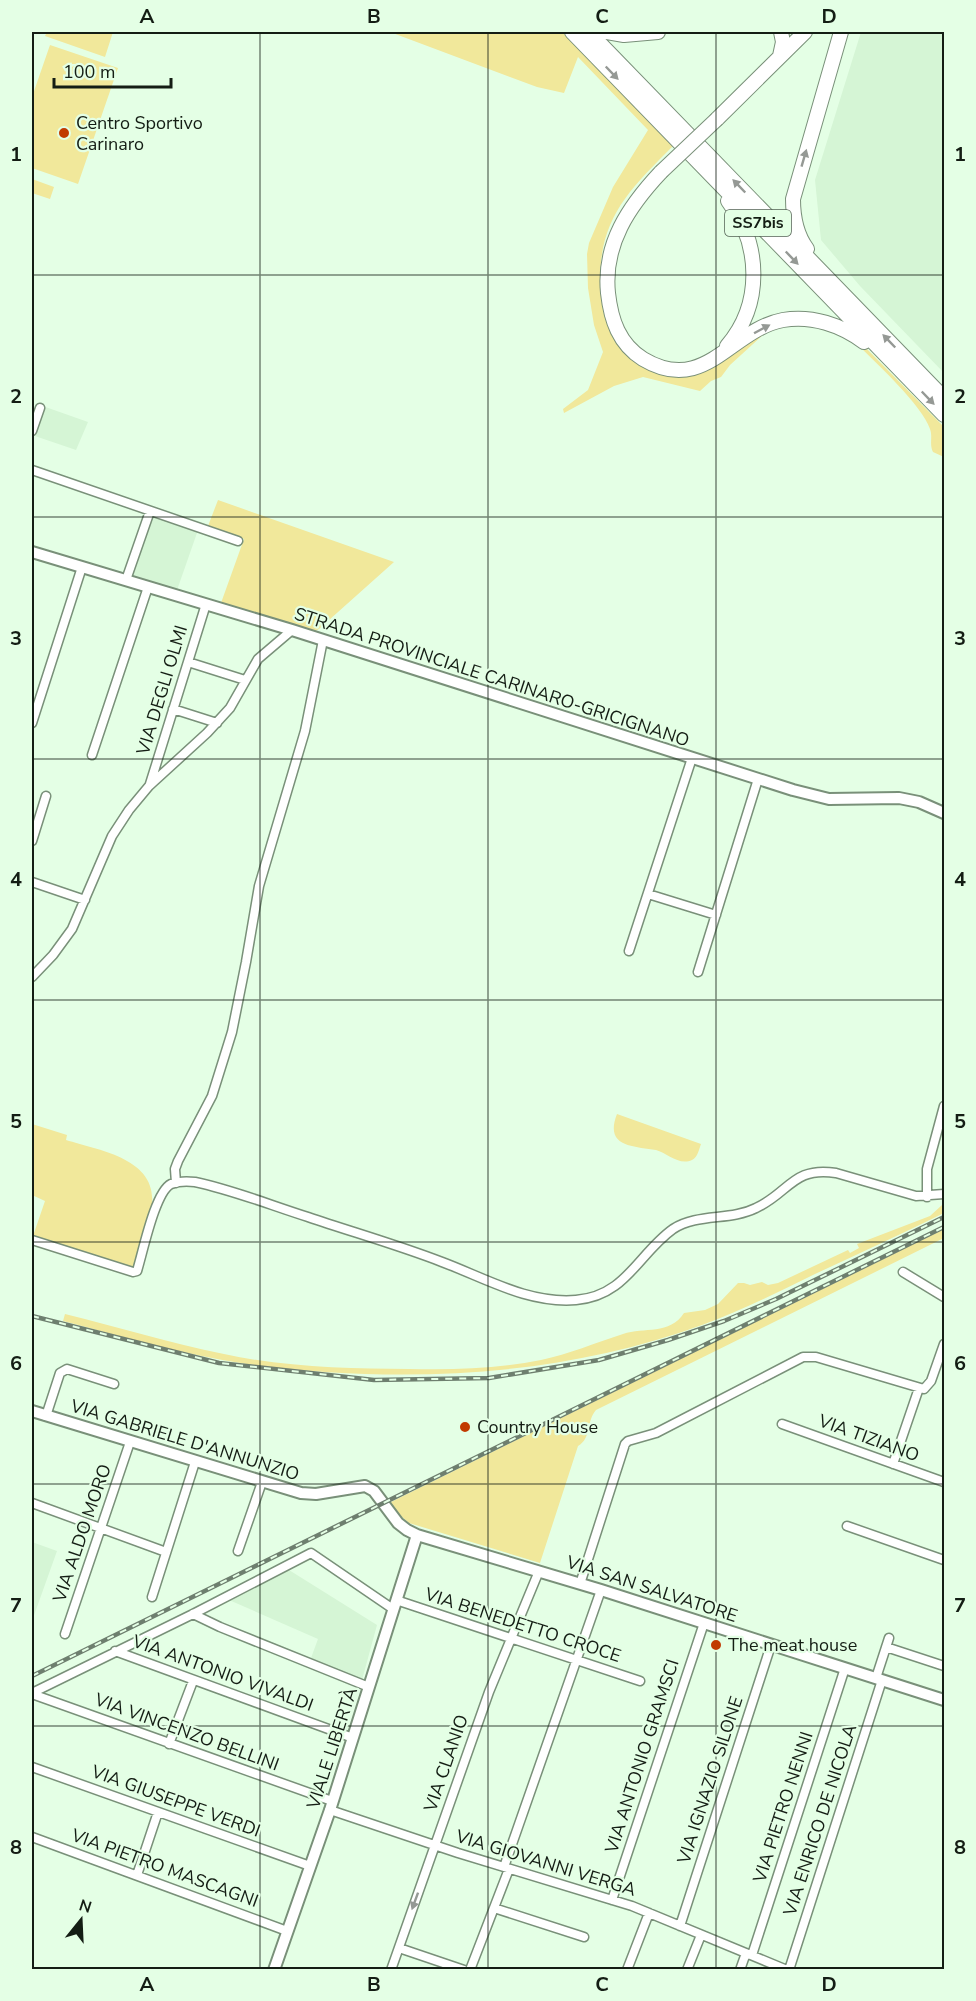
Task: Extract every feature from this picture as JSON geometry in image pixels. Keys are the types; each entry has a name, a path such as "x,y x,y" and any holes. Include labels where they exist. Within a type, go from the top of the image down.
{"highway":[{"name":"SS7bis","path":"572,32 945,415"},
{"name":"SS7bis","path":"589,32 945,398"},
{"path":"607,32 624,35 658,32"},
{"path":"780,56 783,42 781,32"},
{"path":"805,32 640,194 621,225 609,266 610,310 616,328 625,343 638,355 665,368 693,369 713,360 764,326 782,320 815,319 852,333 899,369"},
{"path":"841,32 796,183 793,212 801,240 865,316"},
{"path":"698,161 733,207 746,233 753,252 755,276 747,315 739,331 713,360"}],"street":[{"path":"32,431 40,408"},
{"path":"32,470 238,541"},
{"path":"126,580 150,511"},
{"name":"STRADA PROVINCIALE CARINARO-GRICIGNANO","path":"32,552 292,630 758,779 829,799 899,798 919,802 945,813"},
{"path":"32,723 82,567"},
{"path":"92,755 148,587"},
{"name":"VIA DEGLI OLMI","path":"149,786 206,604"},
{"path":"32,977 66,938 112,836 129,810 149,786 230,708 258,659 292,630"},
{"path":"176,1183 177,1161 212,1096 232,1032 259,886 305,731 323,640"},
{"path":"188,662 246,681"},
{"path":"173,709 216,723"},
{"path":"629,951 692,758"},
{"path":"698,972 758,779"},
{"path":"32,842 46,796"},
{"path":"32,882 84,900"},
{"path":"648,894 716,915"},
{"path":"927,1197 927,1169 945,1106"},
{"path":"32,1240 133,1272 137,1270 157,1204 165,1189 176,1183 195,1182 441,1261 506,1289 542,1297 576,1300 597,1296 615,1287 674,1229 701,1219 757,1208 795,1180 816,1171 836,1173 907,1194 927,1197 945,1194"},
{"path":"903,1272 945,1297"},
{"path":"580,1584 625,1444 628,1441 656,1433 803,1358 816,1357 924,1389 931,1382 942,1358 945,1344"},
{"path":"46,1416 60,1373 67,1370 114,1384"},
{"path":"893,1464 919,1388"},
{"name":"VIA GABRIELE D'ANNUNZIO","path":"32,1411 301,1493 316,1494 365,1486 374,1491 398,1523 417,1534"},
{"name":"VIA TIZIANO","path":"782,1424 945,1482"},
{"name":"VIA ALDO MORO","path":"65,1634 130,1442"},
{"path":"152,1598 195,1462"},
{"path":"238,1551 262,1482"},
{"path":"32,1503 166,1552"},
{"path":"847,1526 945,1560"},
{"name":"VIA SAN SALVATORE","path":"417,1534 945,1700"},
{"name":"VIALE LIBERTÀ","path":"274,1970 331,1806 417,1534"},
{"name":"VIA BENEDETTO CROCE","path":"193,1614 311,1553 395,1604 511,1638 640,1681"},
{"name":"VIA CLANIO","path":"391,1970 489,1692 539,1571"},
{"path":"470,1970 494,1908 601,1590"},
{"path":"32,1693 193,1614 369,1687"},
{"name":"VIA ANTONIO GRAMSCI","path":"612,1900 704,1623"},
{"name":"VIA ENRICO DE NICOLA","path":"788,1970 879,1679 888,1642 945,1666"},
{"name":"VIA IGNAZIO SILONE","path":"680,1926 771,1645"},
{"name":"VIA ANTONIO VIVALDI","path":"116,1651 353,1738"},
{"name":"VIA PIETRO NENNI","path":"740,1970 749,1954 845,1668"},
{"path":"169,1744 194,1681"},
{"name":"VIA VINCENZO BELLINI","path":"32,1693 331,1806"},
{"name":"VIA GIUSEPPE VERDI","path":"32,1767 310,1866"},
{"name":"VIA GIOVANNI VERGA","path":"331,1806 435,1845 649,1913 788,1970"},
{"path":"137,1875 158,1812"},
{"name":"VIA PIETRO MASCAGNI","path":"32,1837 287,1930"},
{"path":"494,1908 584,1937"},
{"path":"627,1970 649,1913"},
{"path":"687,1970 701,1935"},
{"path":"399,1948 464,1970"}],"shaded area":[{"path":"47,32 113,32 105,57 45,36"},
{"path":"390,32 562,32 673,146 628,195 608,229 603,249 600,271 604,314 614,339 632,359 658,372 693,373 722,360 771,326 797,320 825,324 860,342 944,427 944,457 933,452 931,432 918,408 887,374 849,337 814,323 794,322 778,326 765,333 730,365 721,377 711,381 700,391 643,377 614,386 564,413 563,409 588,390 603,352 594,325 588,288 589,243 613,187 648,130 578,57 564,93 537,87"},
{"path":"861,32 944,32 944,373 860,286 821,240 815,180"},
{"name":"Centro Sportivo Carinaro","path":"50,45 118,68 78,184 32,168 32,97"},
{"path":"32,179 54,187 50,199 32,193"},
{"path":"37,404 88,422 76,450 32,435 32,419"},
{"path":"218,500 394,562 314,632 221,603 244,539 208,526"},
{"path":"152,514 198,530 176,593 130,578"},
{"path":"617,1114 701,1144 697,1155 692,1160 682,1161 656,1150 623,1143 614,1133"},
{"path":"32,1124 67,1135 66,1140 96,1148 126,1160 147,1180 152,1193 151,1211 133,1268 33,1236 45,1201 32,1195"},
{"path":"944,1198 944,1213 731,1314 647,1343 534,1366 477,1372 420,1374 362,1374 304,1370 201,1356 63,1321 65,1314 204,1350 293,1364 339,1368 426,1369 475,1368 524,1363 572,1352 623,1334 672,1325 684,1313 705,1310 718,1304 738,1283 750,1285 762,1282 768,1285 778,1283 848,1250 850,1253 859,1248 857,1244 930,1216 942,1205"},
{"path":"944,1229 944,1238 596,1410 585,1439 578,1446 540,1563 409,1523 387,1504"},
{"path":"32,1542 57,1551 32,1621"},
{"path":"289,1570 377,1625 362,1680 311,1658 318,1639 229,1600"}],"railway":[{"path":"32,1316 219,1363 374,1380 489,1378 599,1360 724,1321 776,1299 944,1217"},
{"path":"32,1676 944,1227"}],"place":[{"name":"Centro Sportivo Carinaro","path":"64,133"},
{"name":"Country House","path":"465,1427"},
{"name":"The meat house","path":"716,1645"}]}
